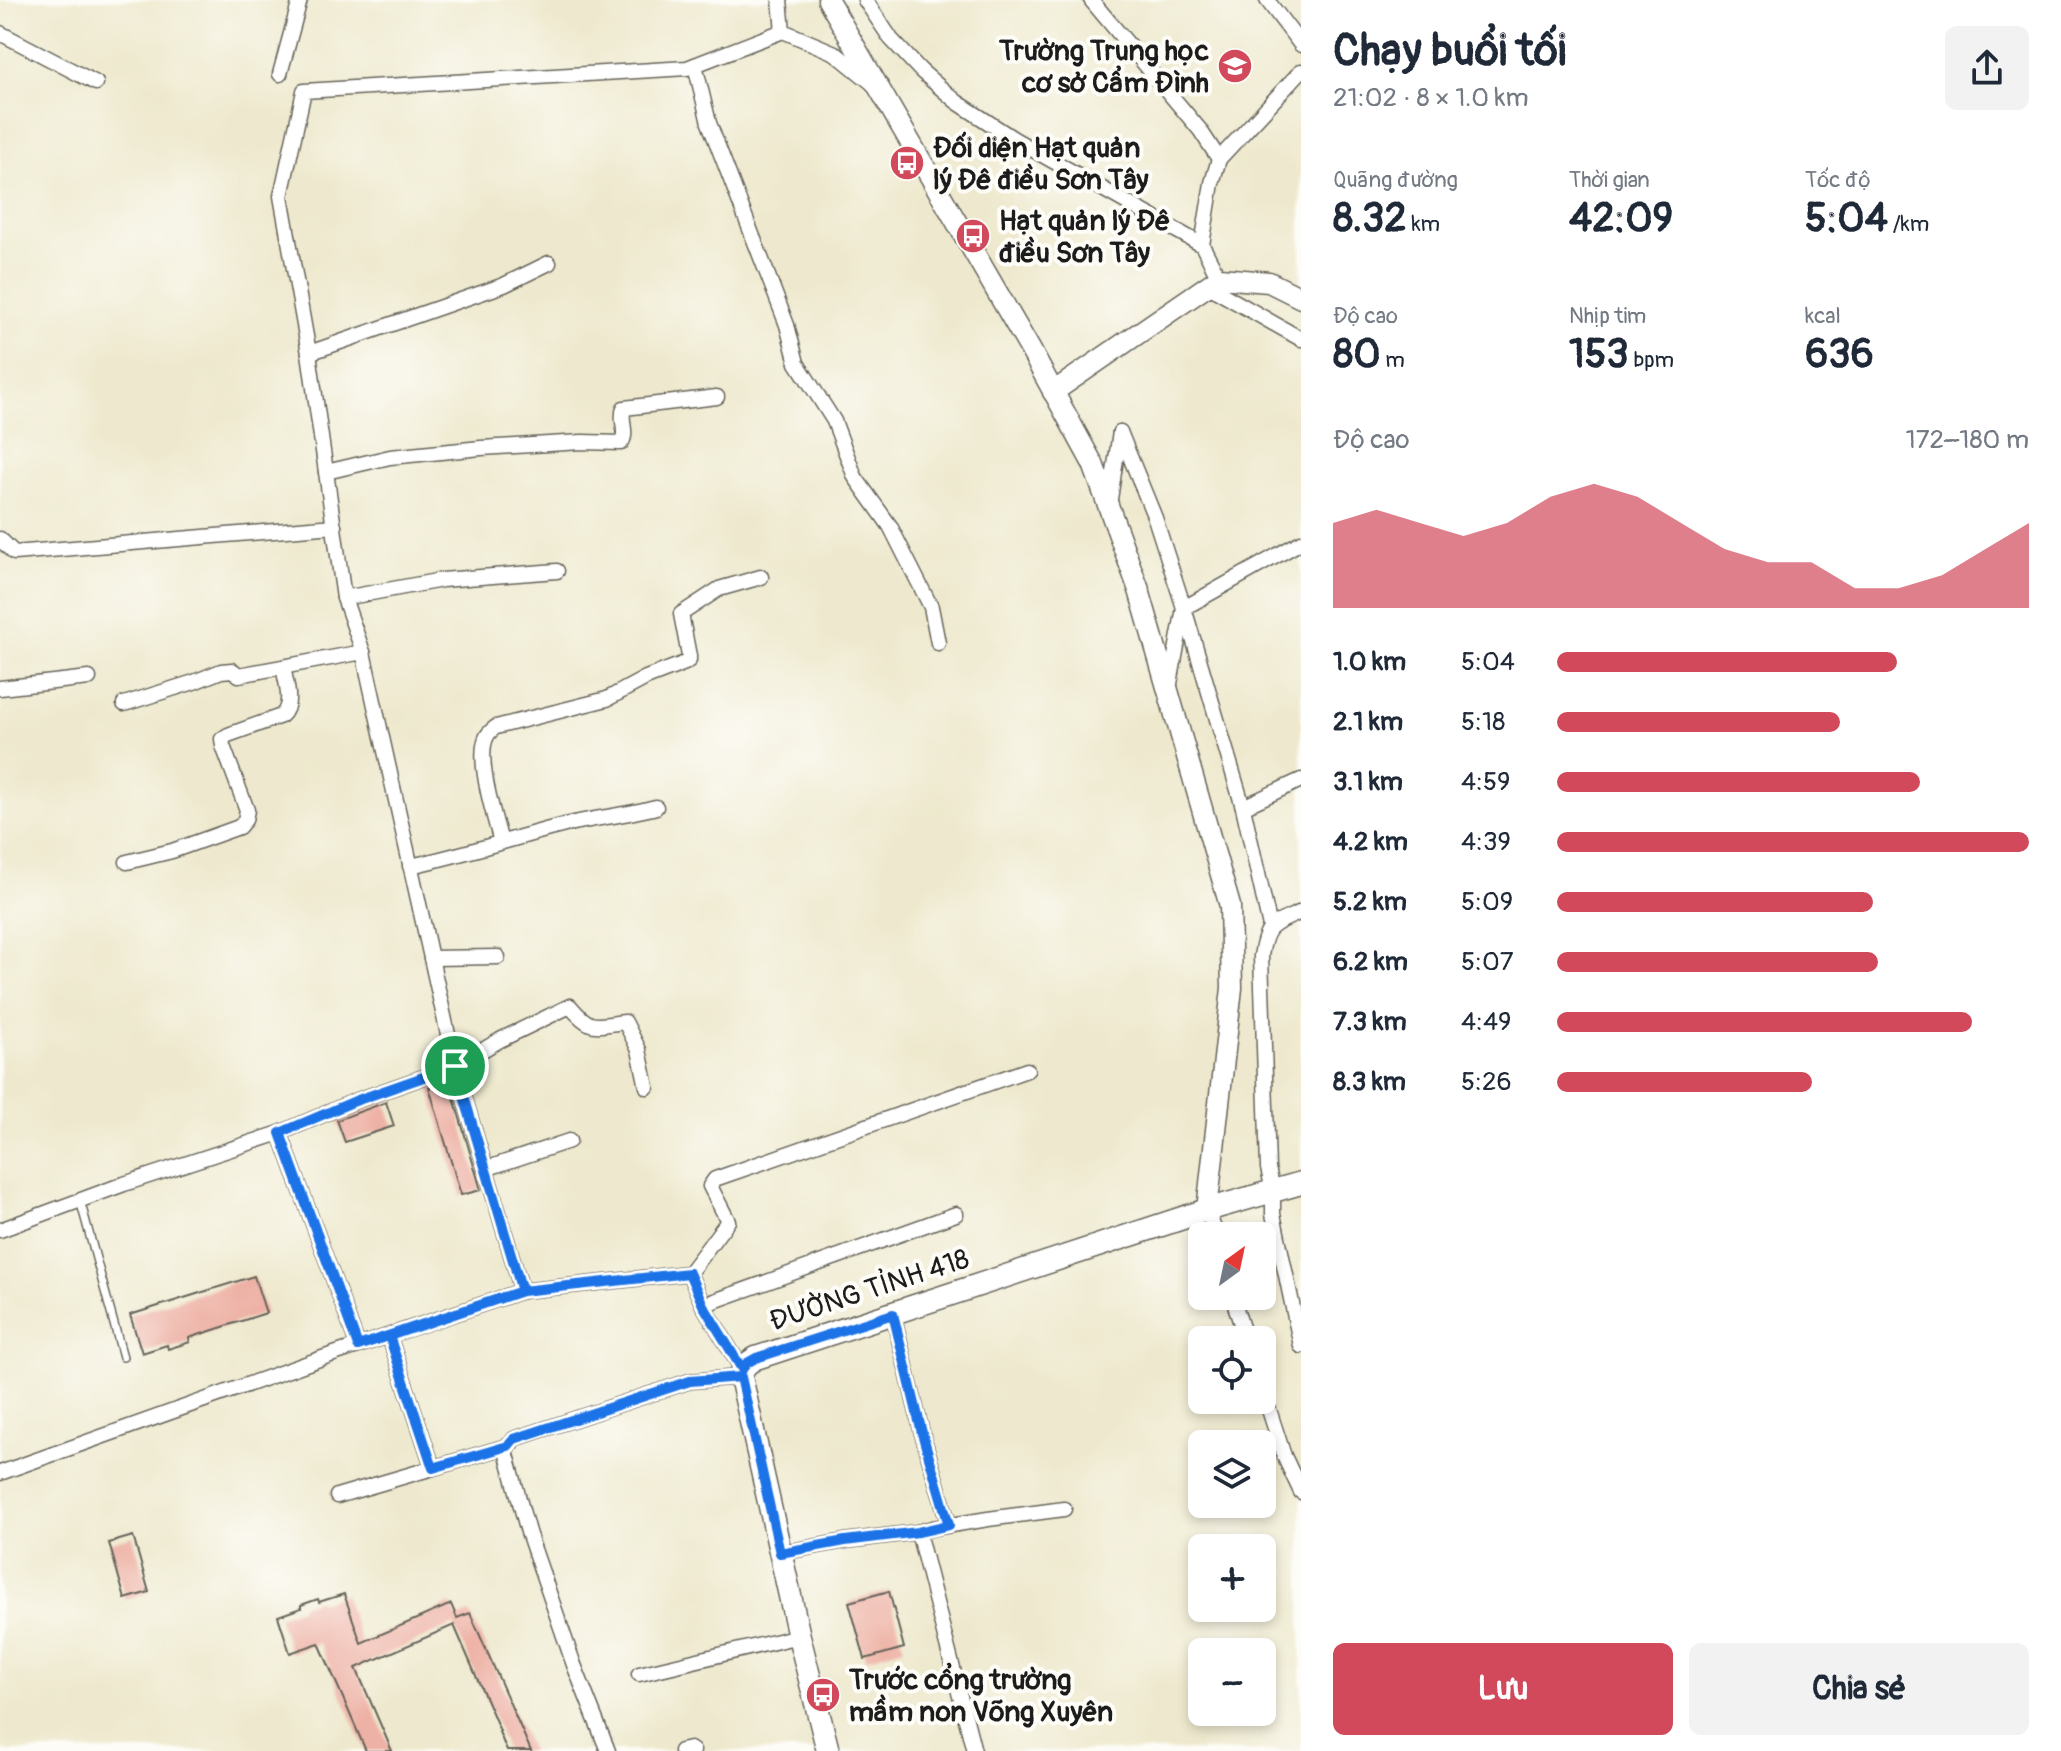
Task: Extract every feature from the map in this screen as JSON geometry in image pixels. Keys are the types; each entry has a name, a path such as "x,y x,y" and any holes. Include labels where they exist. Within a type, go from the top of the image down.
{"main road":[{"path":"828,0 1093,464 1139,590 1230,906 1232,988 1207,1210"},
{"path":"1053,392 1214,282 1269,282 1301,298"},
{"name":"ĐƯỜNG TỈNH 418","path":"741,1373 747,1363 756,1358 1207,1210 1301,1183"},
{"path":"741,1373 799,1636 828,1751"}],"street":[{"path":"280,74 300,0"},
{"path":"780,0 783,31"},
{"path":"1091,0 1200,130 1219,159"},
{"path":"1267,0 1301,45"},
{"path":"873,3 901,50 957,102 1014,139 1202,245"},
{"path":"522,1291 455,1066 363,652 344,598 309,353 281,196 304,91 687,68 783,31 835,53 881,90"},
{"path":"0,33 96,83"},
{"path":"695,65 709,123 787,325 797,363 834,421 855,477 897,539 931,607 938,643"},
{"path":"1301,71 1219,159 1202,245 1214,282 1301,339"},
{"path":"309,353 504,285 549,263"},
{"path":"326,472 390,457 481,448 621,443 625,436 624,408 717,397"},
{"path":"1109,508 1120,432 1155,518 1184,608 1243,807 1270,927"},
{"path":"0,539 7,553 334,526"},
{"path":"1168,693 1184,608 1301,542"},
{"path":"344,598 442,580 557,571"},
{"path":"501,842 486,783 484,745 488,734 496,727 607,699 646,678 685,663 689,656 681,614 719,589 761,577"},
{"path":"124,704 221,671 232,670 239,675 363,652"},
{"path":"127,862 172,851 239,827 245,820 247,810 222,739 287,712 289,704 283,667"},
{"path":"0,688 89,678"},
{"path":"1243,807 1301,780"},
{"path":"410,866 591,819 656,807"},
{"path":"1301,912 1270,927 1264,936 1261,956 1266,1151 1273,1191 1273,1214 1301,1346"},
{"path":"431,958 498,957"},
{"path":"0,1230 280,1133 355,1101 455,1066 570,1006 586,1024 592,1026 625,1022 639,1050 647,1087"},
{"path":"0,1473 522,1291 689,1273 728,1221 710,1186 715,1179 1027,1070"},
{"path":"280,1133 358,1346"},
{"path":"485,1169 569,1141"},
{"path":"1207,1210 1212,1222"},
{"path":"703,1305 956,1214"},
{"path":"608,1751 574,1665 528,1532 506,1456 508,1446 514,1439 690,1381 741,1373 689,1273"},
{"path":"893,1314 922,1433 949,1525"},
{"path":"389,1336 433,1468"},
{"path":"1270,1414 1284,1456 1301,1492"},
{"path":"337,1496 508,1446"},
{"path":"780,1553 1064,1509"},
{"path":"918,1532 974,1751"},
{"path":"639,1674 799,1636"},
{"path":"681,1751 693,1751"}],"lane":[{"path":"80,1200 123,1357"}],"building":[{"path":"449,1081 481,1190 461,1195 429,1087"},
{"path":"386,1102 394,1126 345,1142 337,1120"},
{"path":"254,1276 266,1313 189,1338 190,1342 142,1353 130,1315"},
{"path":"133,1536 149,1592 125,1599 109,1543"},
{"path":"889,1591 904,1648 865,1659 849,1602"},
{"path":"344,1594 361,1643 451,1604 457,1618 470,1613 531,1751 507,1751 454,1625 356,1668 392,1751 366,1751 319,1643 290,1653 278,1616 318,1599 319,1602"}],"place":[{"name":"Trường Trung học cơ sở Cẩm Đình","path":"1235,66"},
{"name":"Đối diện Hạt quản lý Đê điều Sơn Tây","path":"907,163"},
{"name":"Hạt quản lý Đê điều Sơn Tây","path":"973,236"},
{"name":"Trước cổng trường mầm non Võng Xuyên","path":"823,1695"}],"route":[{"path":"455,1066 355,1101 280,1133 358,1346 522,1291 689,1273 703,1305 742,1369 756,1358 893,1314 922,1433 949,1525 780,1553 741,1377 690,1381 514,1439 508,1446 433,1468 389,1336 522,1291 455,1066"}]}
